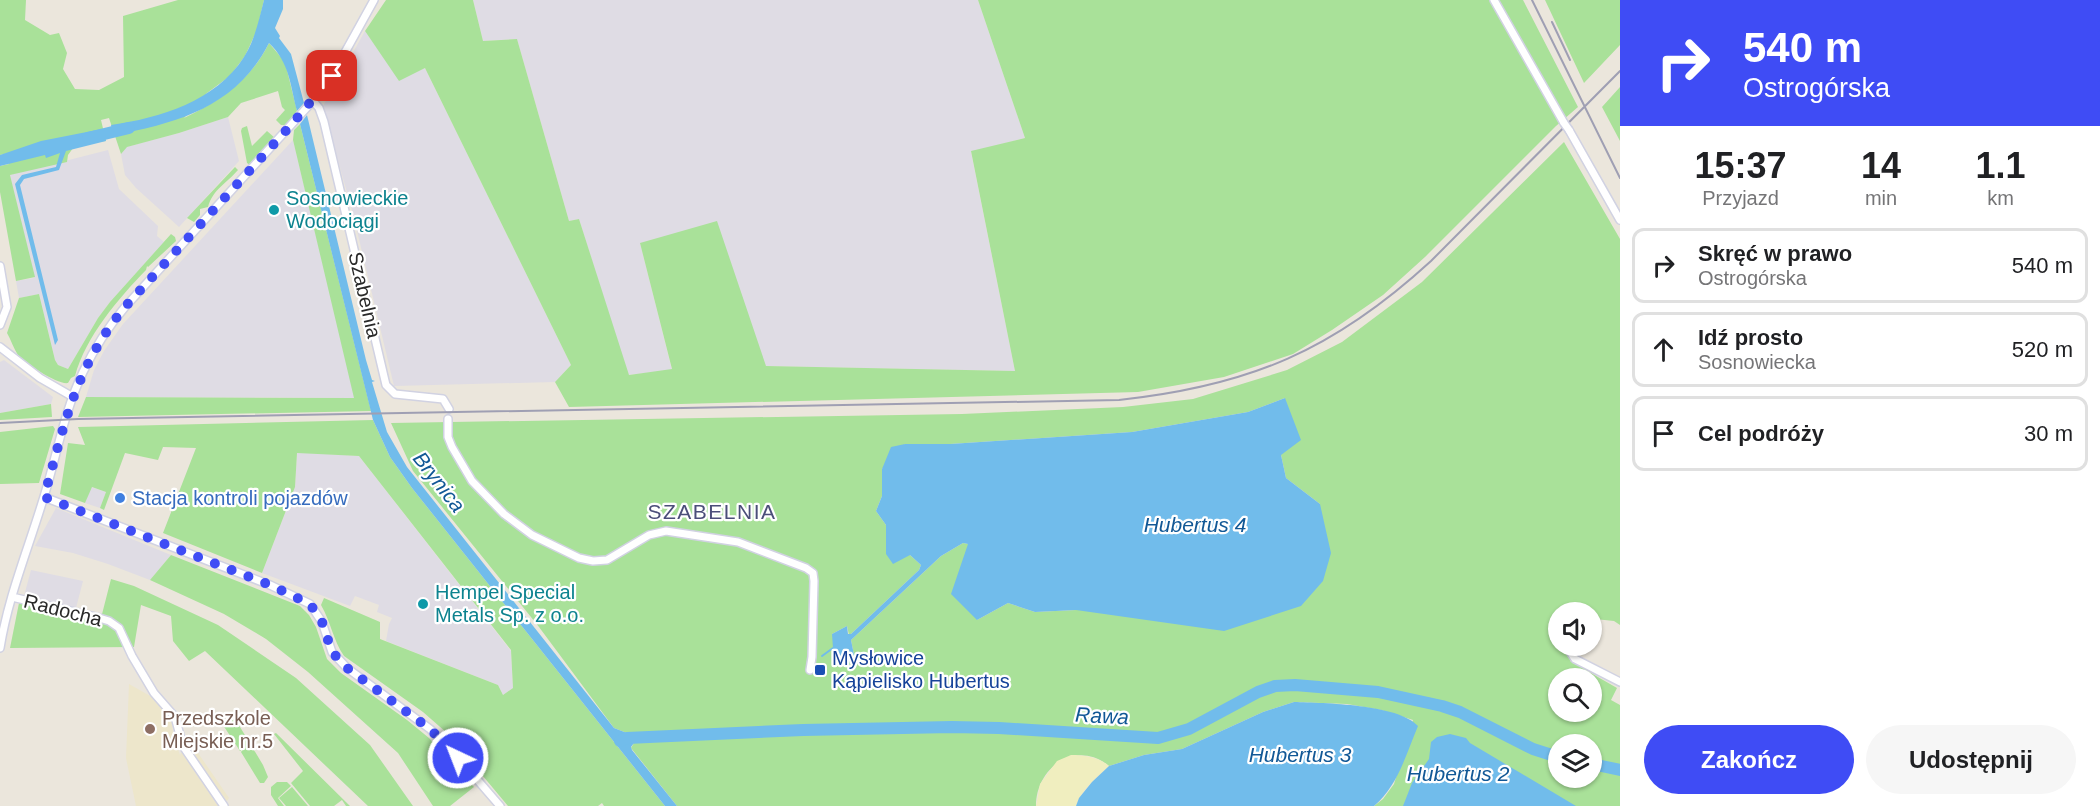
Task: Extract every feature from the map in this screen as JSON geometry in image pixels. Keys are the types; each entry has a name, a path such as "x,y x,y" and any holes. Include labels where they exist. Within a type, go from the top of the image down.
{"street":[{"path":"0,648 12,597 73,398 90,358 114,320 312,102 332,76 374,0"},
{"path":"1494,0 1620,220"},
{"name":"Szabelnia","path":"312,102 319,108 324,122 386,385 395,394 443,399 448,409"},
{"path":"0,266 7,307 0,326"},
{"path":"0,346 40,378 73,398"},
{"path":"448,420 448,437 472,481 504,514 531,535 579,558 593,561 607,560 649,535 666,531 738,542 806,568 813,573 814,581 810,670"},
{"path":"44,497 270,585 310,604 317,612 329,646 337,658 347,668 430,729 500,806"},
{"name":"Radocha","path":"12,597 96,617 109,621 119,628 132,656 154,693 175,717 183,746 224,806"},
{"path":"1573,656 1620,682"}],"shaded area":[{"path":"473,0 978,0 1025,138 971,152 1015,371 766,366 640,243 672,370 628,375 579,219 569,221 517,39 483,41"},
{"path":"365,31 399,80 425,68 571,365 555,382 394,386 353,214 323,106"},
{"path":"228,117 239,161 179,227 125,175 121,154 126,147"},
{"name":"Sosnowieckie Wodociągi","path":"293,140 355,398 86,397 94,370 123,324"},
{"path":"108,150 119,189 158,226 157,236 164,242 110,302 68,369 58,365 55,360 39,294 19,298 16,281 34,278 10,175"},
{"path":"4,360 53,397 51,404 0,413 0,362"},
{"path":"297,452 359,456 511,651 513,688 503,695 498,685 386,641 392,618 377,612 379,605 355,596 350,606 262,573 295,487"},
{"path":"91,487 106,492 100,508 85,503"},
{"path":"56,508 171,555 150,580 73,553 35,546"},
{"path":"31,570 83,581 76,608 24,596"},
{"path":"129,684 152,697 172,721 173,736 180,755 189,740 229,798 226,802 230,806 136,806 126,758"}],"green space":[{"path":"0,0 26,0 25,20 50,35 59,33 67,53 63,69 75,89 99,90 124,77 123,16 178,0 264,0 257,30 245,56 230,76 207,93 184,118 222,97 244,79 269,43 285,62 297,111 287,125 281,125 276,120 285,110 278,91 241,103 228,117 127,147 121,154 109,118 101,120 106,141 76,144 68,155 67,162 10,175 35,277 16,281 0,192 0,166 9,164 9,153 0,155"},
{"path":"386,0 473,0 483,41 517,39 569,221 579,219 629,375 672,369 640,243 717,221 766,366 1015,371 971,151 1025,138 978,0 1523,0 1578,107 1383,295 1293,354 1224,377 1138,392 569,407 555,382 571,365 425,68 399,81 365,31"},
{"path":"1545,0 1620,0 1620,45 1584,83"},
{"path":"1620,87 1620,141 1602,107"},
{"path":"300,124 371,411 78,417 86,397 354,398 293,140 294,130"},
{"path":"247,126 252,146 267,131 275,138 250,165 247,163 241,131"},
{"path":"1564,142 1620,239 1620,625 1614,621 1602,620 1602,602 1548,602 1548,656 1572,656 1570,661 1582,668 1548,668 1548,722 1602,722 1602,679 1617,688 1611,700 1620,705 1620,768 1602,765 1602,734 1548,734 1548,752 1468,712 1435,700 1382,691 1302,683 1264,688 1192,725 1169,733 1144,736 998,725 795,729 647,736 627,733 614,728 539,627 413,471 391,423 962,414 1123,407 1193,399 1287,370 1342,342 1422,282","holes":["1285,398 1281,455 1286,478 1320,504 1076,610 1035,612 1008,603 977,620 968,544 963,543 941,556 851,640 854,655 832,634 847,626 849,635 851,634 919,570 921,565 910,555 886,554 886,525 876,511 882,496 882,469 905,444 950,444 1132,432 1248,412"]},
{"path":"235,167 238,170 217,191 208,207 200,209 200,215 194,222 187,218"},
{"path":"171,234 176,241 147,266 104,319 87,347 75,376 68,383 57,381 42,373 18,355 7,333 19,298 39,294 55,360 58,365 68,369 110,302"},
{"path":"51,404 52,417 0,420 0,413"},
{"path":"373,420 390,457 412,488 665,806 604,806 602,803 598,806 508,806 447,733 423,712 344,656 321,605 324,598 380,622 380,639 498,685 503,695 513,688 511,650 359,456 297,453 295,487 262,573 163,533 196,448 163,447 158,460 125,453 104,510 100,508 106,492 92,487 85,503 60,494 68,443 85,445 78,427"},
{"path":"53,426 55,429 39,483 0,484 0,432"},
{"path":"171,555 300,606 316,627 327,659 341,673 429,738 474,787 450,806 433,806 398,753 308,672 266,639 224,614 150,580"},
{"path":"111,579 134,586 218,625 296,678 370,745 413,806 368,806 205,651 189,661 173,641 171,616 141,605 134,647 10,648 19,603 100,622"},
{"path":"1296,686 1379,694 1436,706 1460,714 1536,754 1548,757 1548,788 1602,788 1602,769 1620,773 1620,806 1374,806 1383,799 1394,784 1413,720 1381,710 1347,704 1294,702 1263,712 1182,749 1144,755 1109,766 1096,758 1084,755 1071,757 1060,761 1050,769 1038,792 1036,806 677,806 631,748 634,743 648,739 862,730 991,729 1144,740 1162,739 1188,732 1248,701 1279,689"},
{"path":"229,719 237,722 263,765 268,777 264,783 260,783 241,752 243,749 240,751 223,725 224,721"},
{"path":"276,733 350,806 346,806 342,800 334,806 310,806 291,783 303,771 274,734"},
{"path":"277,782 287,782 291,786 278,798 284,806 278,806 271,795 271,787"},
{"path":"292,787 308,806 286,806 279,798"}],"sand":[{"path":"1071,755 1091,757 1109,766 1094,779 1076,806 1036,806 1040,784 1057,761"}],"water":[{"path":"264,0 283,0 283,9 275,28 279,38 291,54 304,103 297,111 285,66 269,43 256,65 223,97 183,117 114,135 111,125 167,112 203,96 218,85 232,72 248,50"},
{"path":"307,115 366,360 372,380 375,381 372,382 387,432 407,467 614,728 627,733 624,739 634,743 632,750 677,806 665,806 412,488 390,457 373,420 300,124"},
{"path":"102,129 106,141 66,151 59,170 24,179 20,185 58,340 55,345 15,184 22,175 56,167 60,153 46,158 45,155 0,166 0,155 41,141"},
{"name":"Hubertus 4","path":"1285,398 1301,440 1281,455 1286,478 1320,504 1331,553 1323,581 1301,606 1224,631 1076,610 1035,612 1008,603 977,620 951,594 968,544 963,543 941,556 851,640 854,655 839,662 833,648 832,634 847,626 848,634 851,634 919,570 921,565 910,555 893,564 886,554 886,525 876,511 882,496 882,469 891,447 905,444 950,444 1132,432 1248,412"},
{"name":"Hubertus 3","path":"1294,702 1341,704 1378,709 1394,713 1418,726 1395,779 1374,806 1076,806 1079,798 1092,782 1109,766 1144,755 1182,749 1263,712"},
{"name":"Hubertus 2","path":"1450,734 1466,738 1470,743 1576,806 1403,806 1412,783 1429,759 1431,742 1437,737"}],"waterway":[{"path":"88,138 129,128"},
{"path":"822,656 833,648"},
{"name":"Rawa","path":"620,741 627,738 803,730 952,727 1158,738 1189,729 1258,692 1275,686 1295,685 1378,692 1442,706 1460,712 1533,749 1548,754"},
{"name":"Rawa","path":"1602,766 1620,770"}],"railway":[{"path":"1532,0 1620,178"},
{"path":"1552,22 1570,60"},
{"path":"0,423 78,419 1119,400 1166,394 1209,385 1288,359 1360,318 1395,292 1431,261 1620,71"}],"place":[{"name":"Sosnowieckie Wodociągi","path":"274,210"},
{"name":"Stacja kontroli pojazdów","path":"120,498"},
{"name":"Hempel Special Metals Sp. z o.o.","path":"423,604"},
{"name":"Mysłowice Kąpielisko Hubertus","path":"820,670"},
{"name":"Przedszkole Miejskie nr.5","path":"150,729"}],"district":[{"name":"SZABELNIA","path":"712,512"}],"route":[{"path":"332,76 311,103 125,307 106,332 83,371 75,390 44,497 270,585 310,604 322,622 329,646 337,658 347,668 430,729 458,758"}],"water label":[{"name":"Brynica","path":"439,482"}]}
